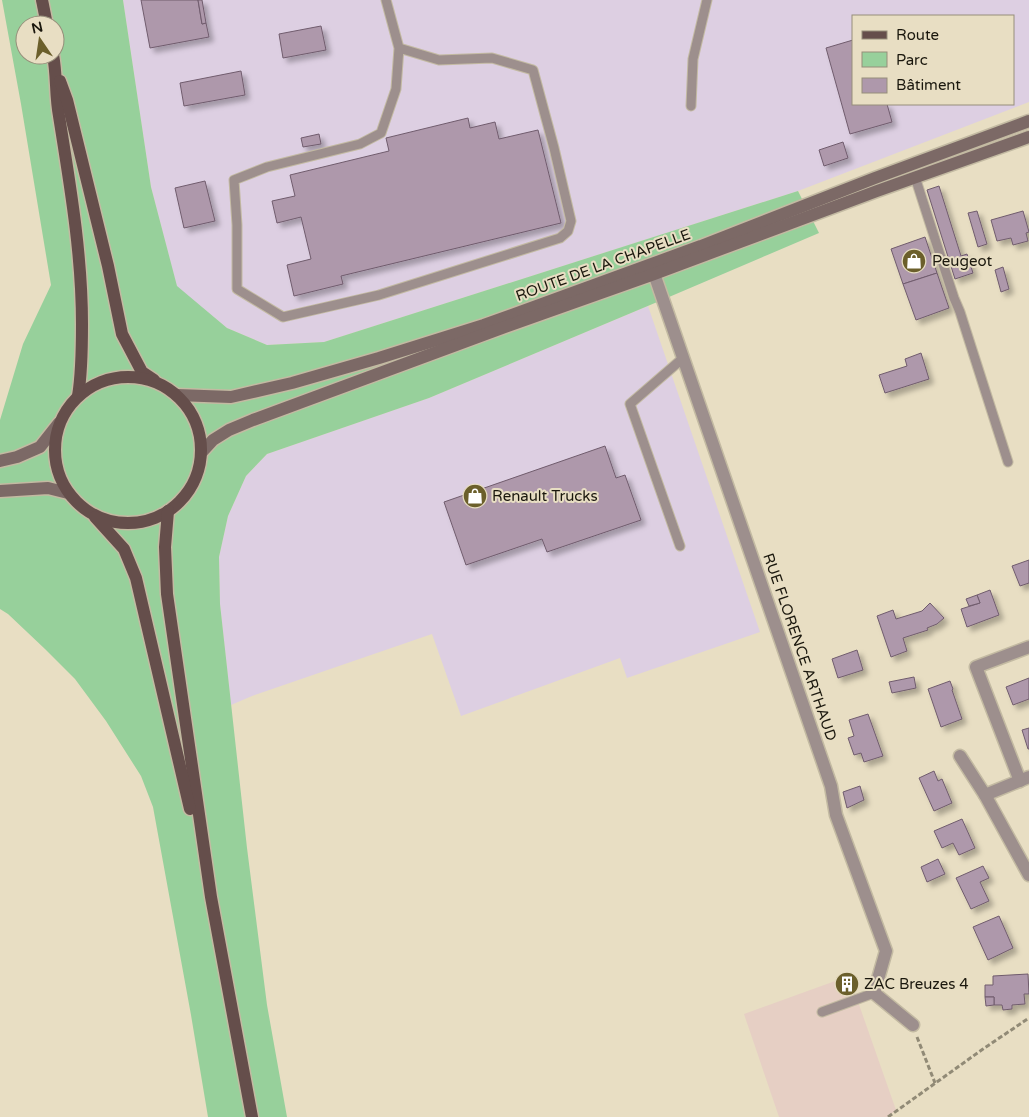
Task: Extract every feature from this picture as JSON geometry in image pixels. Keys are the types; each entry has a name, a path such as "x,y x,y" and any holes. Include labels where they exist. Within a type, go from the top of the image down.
{"main road":[{"path":"42,0 45,15"},
{"path":"55,65 56,101 74,209 80,271 82,350 78,396"},
{"path":"56,72 67,100 108,266 122,334 142,372 177,395 191,412 199,432 201,453 196,475 185,495 168,511 150,520 131,523 111,521 92,514"},
{"name":"ROUTE DE LA CHAPELLE","path":"201,453 213,440 230,430 254,420 490,332 652,269 701,246 875,178 1029,121"},
{"name":"ROUTE DE LA CHAPELLE","path":"177,395 231,397 292,383 379,358 652,269 1029,137"},
{"path":"158,383 138,377 116,378 96,384 78,396 67,408 60,423 54,447 57,471 68,493 79,505 92,514 124,549 136,578 211,897"},
{"path":"0,461 17,458 40,446 60,423"},
{"path":"0,491 48,488 68,493"},
{"path":"168,511 165,547 167,594 211,897 252,1117"}],"street":[{"name":"RUE FLORENCE ARTHAUD","path":"652,269 831,786 836,815 886,951 874,993"},
{"path":"985,795 1024,779 976,667 1029,647"},
{"path":"960,756 985,795 1029,875"},
{"path":"874,993 913,1025"}],"lane":[{"path":"386,0 399,48 396,89 381,133 360,144 267,167 234,180 237,225 237,288 284,317 379,295 560,238 568,231 571,221 533,70 492,58 439,60 399,48"},
{"path":"691,106 693,59 707,0"},
{"path":"915,177 1008,462"},
{"path":"680,546 630,404 682,359"},
{"path":"822,1012 874,993"}],"path":[{"path":"888,1117 983,1048 1029,1018"},
{"path":"913,1025 935,1084"}],"shaded area":[{"path":"123,0 1029,0 1029,102 798,191 324,342 267,345 227,328 177,287 151,187"},
{"name":"Renault Trucks","path":"648,306 760,632 627,678 620,658 461,716 432,634 231,705 220,604 219,557 228,516 246,476 267,454 429,398"},
{"path":"849,976 896,1110 888,1117 779,1117 744,1014"}],"green space":[{"path":"2,0 123,0 151,187 177,286 227,328 267,345 324,342 798,191 819,233 429,398 267,454 246,476 228,516 219,557 220,604 247,848 267,1005 287,1117 208,1117 153,807 141,776 106,721 75,679 8,614 0,609 0,420 23,344 51,285"}],"building":[{"path":"141,0 198,0 202,24 206,23 209,37 150,48"},
{"path":"198,0 202,0 206,23 202,24"},
{"path":"321,26 326,50 283,58 279,34"},
{"path":"852,40 852,105 887,105 892,122 850,134 826,48"},
{"path":"241,71 245,95 184,106 180,83"},
{"path":"468,118 470,128 495,122 499,139 538,130 561,223 341,276 343,284 294,296 287,265 311,259 301,217 277,223 272,201 295,196 290,175 389,151 386,138"},
{"path":"319,134 321,144 303,147 301,138"},
{"path":"843,142 848,158 824,166 819,150"},
{"path":"205,181 215,221 184,228 175,188"},
{"path":"939,186 961,256 967,254 973,273 955,279 927,190"},
{"path":"977,211 987,244 978,247 968,213"},
{"path":"1023,211 1029,232 1026,233 1028,241 1013,245 1011,238 997,241 991,220"},
{"name":"Peugeot","path":"925,237 937,273 903,284 891,249"},
{"path":"1003,267 1009,289 1001,292 995,270"},
{"path":"937,273 949,308 916,320 903,284"},
{"path":"921,353 929,379 885,393 879,375 907,366 905,359"},
{"path":"605,446 616,478 625,475 641,520 547,552 542,539 466,565 444,502"},
{"path":"1029,560 1029,583 1020,586 1012,566"},
{"path":"990,590 999,615 967,627 961,609 980,603 977,595"},
{"path":"977,595 980,603 969,606 966,599"},
{"path":"930,603 944,618 937,624 927,628 928,630 903,638 907,651 891,657 877,616 893,610 896,619 922,611"},
{"path":"857,650 863,670 838,678 832,659"},
{"path":"914,677 916,688 892,693 889,682"},
{"path":"1029,678 1029,699 1013,705 1006,687"},
{"path":"950,681 962,719 941,727 928,689"},
{"path":"868,714 883,756 864,762 861,753 854,755 848,738 854,736 849,720"},
{"path":"1029,728 1029,749 1028,749 1022,730"},
{"path":"934,771 938,781 942,779 952,803 934,811 919,778"},
{"path":"860,786 864,800 847,808 843,792"},
{"path":"962,819 975,848 959,855 953,843 942,848 934,831"},
{"path":"938,859 945,874 927,882 921,867"},
{"path":"983,866 989,878 980,882 989,901 971,909 956,878"},
{"path":"999,916 1013,948 988,960 973,927"},
{"path":"1028,974 1029,994 1024,994 1025,1004 1012,1005 1012,1009 1003,1010 1002,1005 994,1005 994,997 985,997 985,985 993,985 993,976"},
{"path":"985,997 994,997 994,1005 986,1006"}],"place":[{"name":"Peugeot","path":"914,261"},
{"name":"Renault Trucks","path":"475,496"},
{"name":"ZAC Breuzes 4","path":"847,984"}]}
